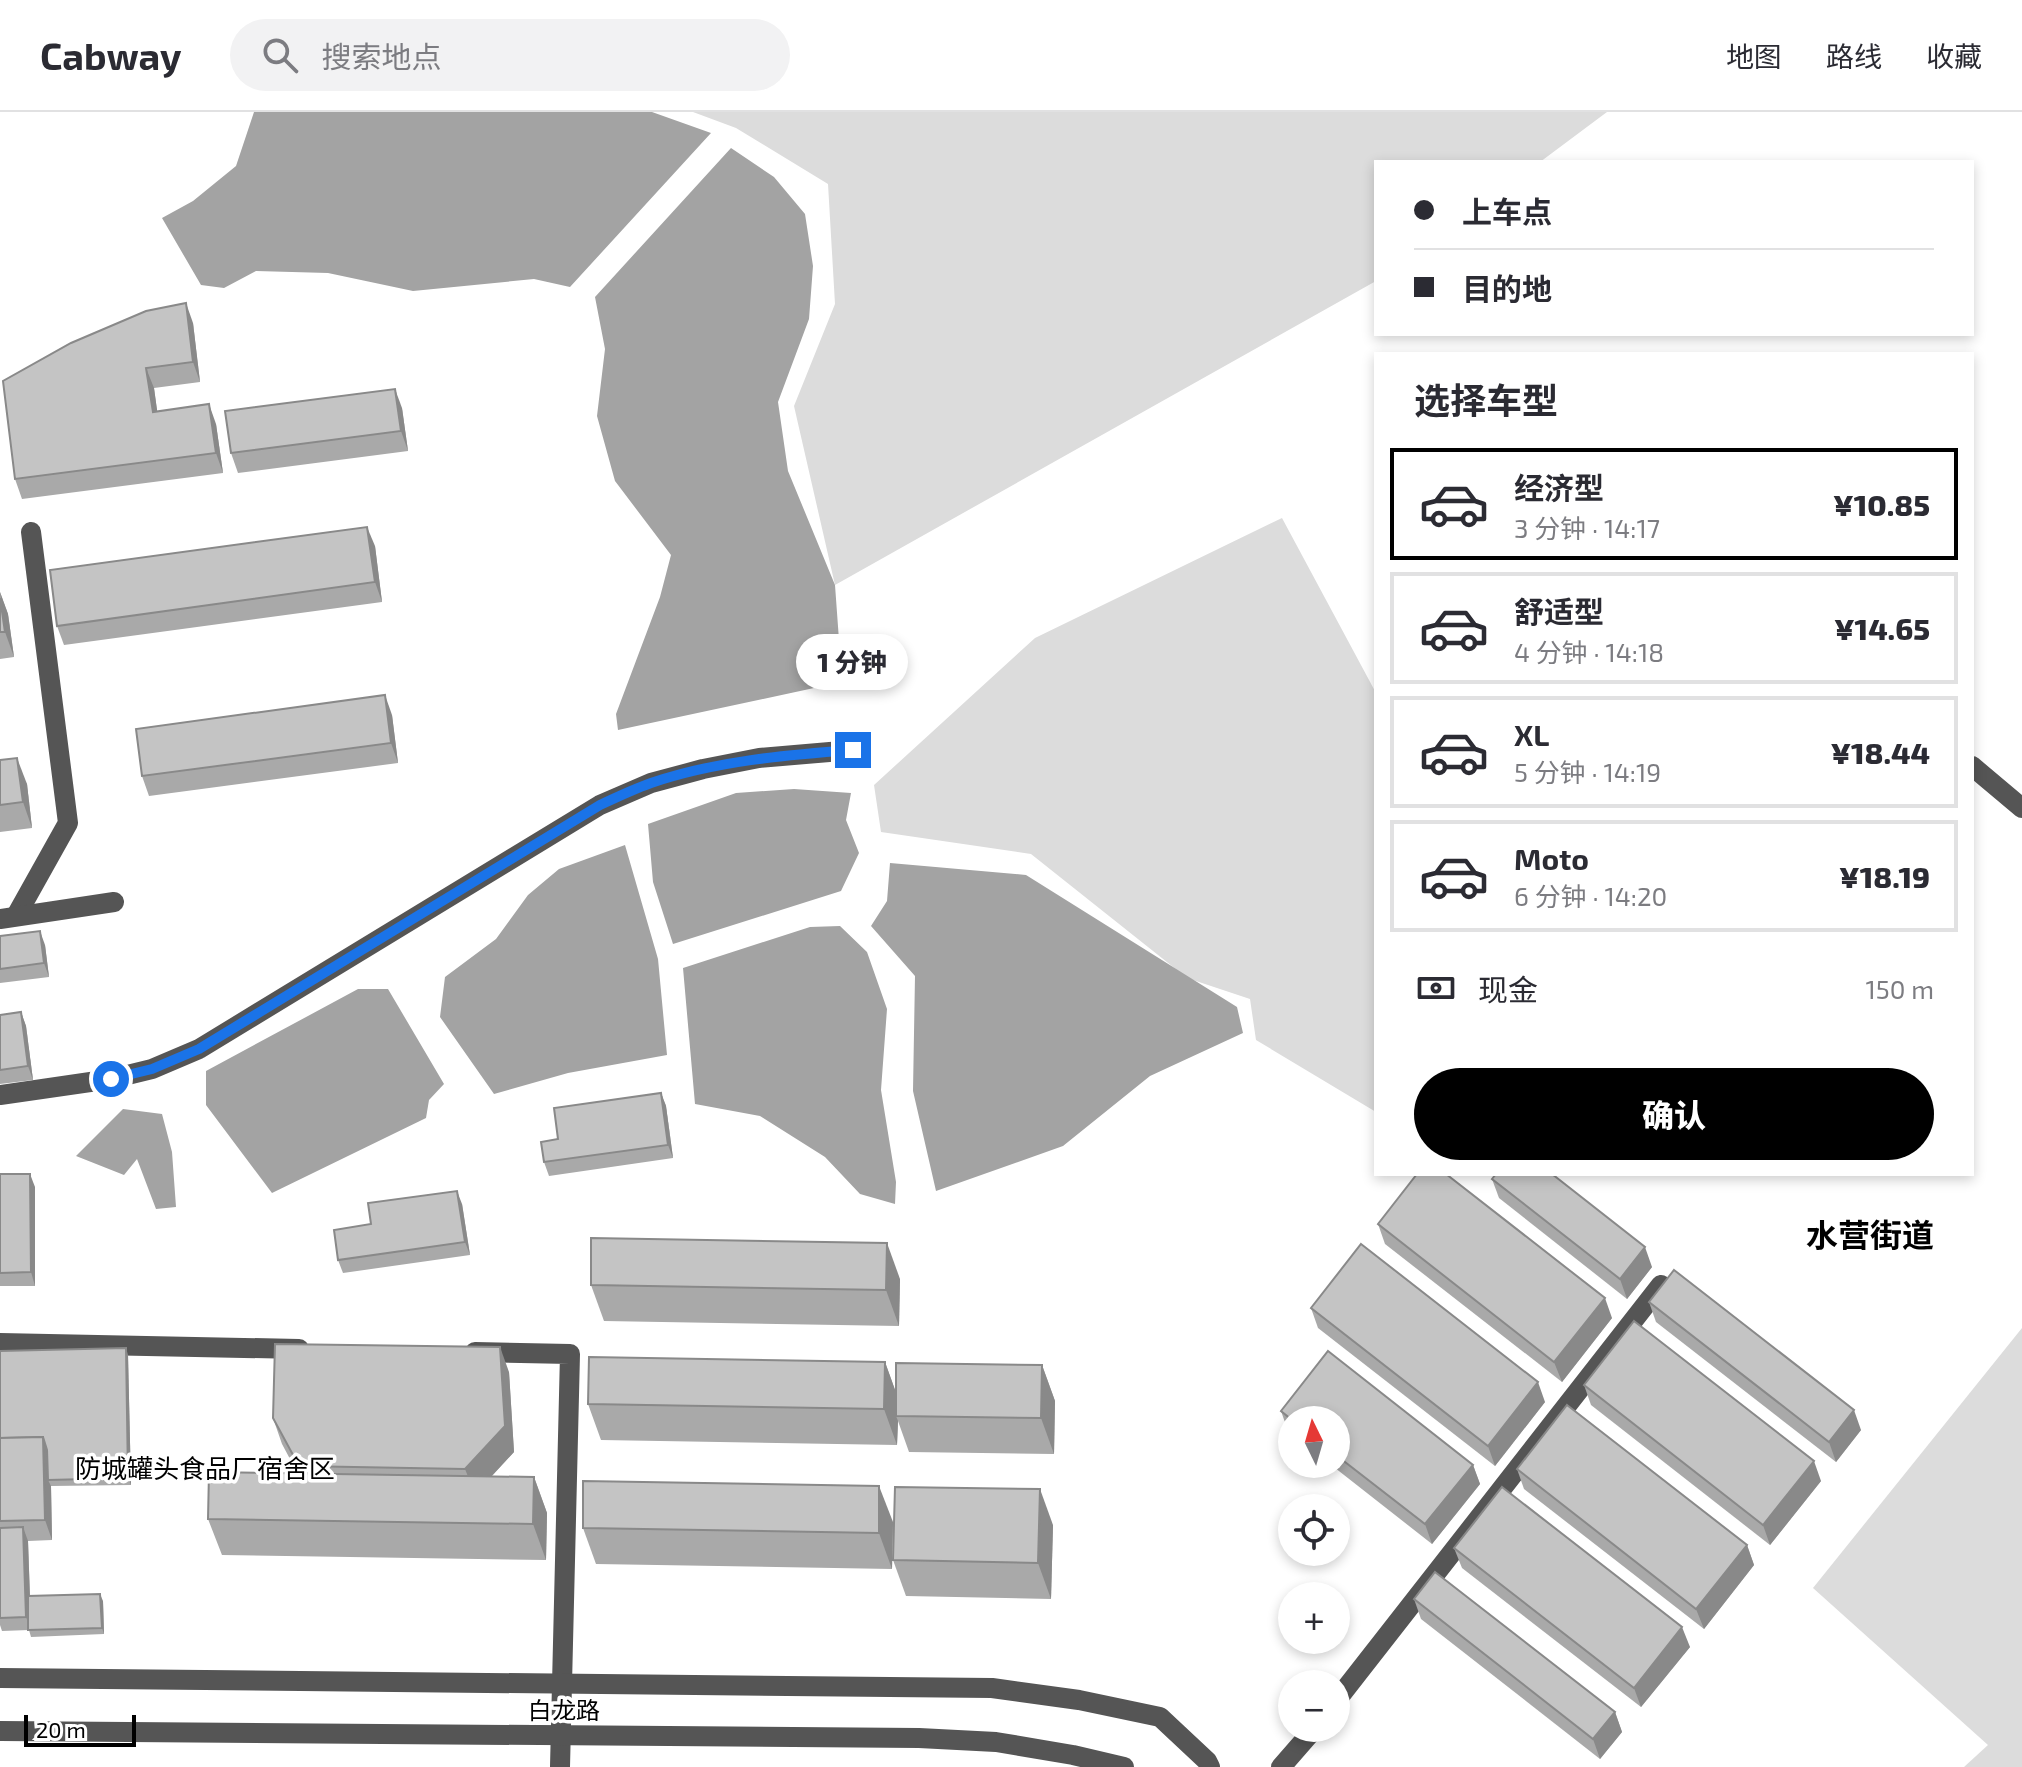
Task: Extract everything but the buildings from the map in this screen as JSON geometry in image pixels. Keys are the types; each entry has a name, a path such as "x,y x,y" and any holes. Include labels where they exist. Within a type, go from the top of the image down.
{"street":[{"path":"8,918 68,823 31,532"},
{"path":"0,1095 111,1079 152,1069 199,1049 600,805 651,783 759,758 853,750"},
{"path":"1974,768 2022,808"},
{"path":"8,918 114,902"},
{"path":"1350,1683 1661,1285"},
{"path":"0,1343 317,1349"},
{"path":"459,1352 570,1354 560,1767"},
{"path":"0,1678 992,1688 1079,1700 1160,1717 1210,1767"},
{"name":"白龙路","path":"0,1731 919,1738 996,1742 1124,1767"},
{"path":"1281,1767 1303,1742"}],"shaded area":[{"path":"254,112 652,112 711,133 570,287 534,279 413,291 328,273 256,271 224,288 201,285 162,218 193,201 236,166"},
{"path":"693,112 1607,112 1543,160 1374,160 1374,282 835,585 794,406 835,304 828,184 736,128"},
{"path":"731,148 774,177 805,214 813,266 809,319 778,402 788,471 835,585 840,654 814,688 618,730 616,714 660,597 671,555 615,481 597,416 605,349 595,297"},
{"path":"1282,518 1374,689 1374,1111 1256,1040 1250,999 1187,978 1031,854 881,832 874,785 1035,638"},
{"path":"794,789 851,793 846,820 859,853 841,891 673,944 653,882 648,824 736,793"},
{"path":"625,845 658,959 667,1055 568,1073 494,1094 440,1017 445,977 496,939 528,895 559,869"},
{"path":"890,863 1026,875 1237,1007 1243,1033 1150,1076 1063,1146 936,1191 913,1091 915,976 871,926 887,901"},
{"path":"840,926 867,952 887,1009 881,1090 896,1182 895,1204 860,1194 825,1157 760,1116 695,1104 683,968 810,927"},
{"path":"358,989 388,989 444,1084 429,1100 426,1118 272,1193 206,1105 206,1071"},
{"path":"123,1109 162,1114 172,1152 176,1207 156,1209 137,1159 124,1175 76,1156"},
{"path":"2022,1328 2022,1767 1964,1767 1988,1745 1813,1588"}],"district":[{"name":"水营街道","path":"1870,1234"},
{"name":"防城罐头食品厂宿舍区","path":"205,1467"}],"route":[{"path":"111,1079 152,1069 199,1049 600,805 651,783 703,769 759,758 853,750"}]}
